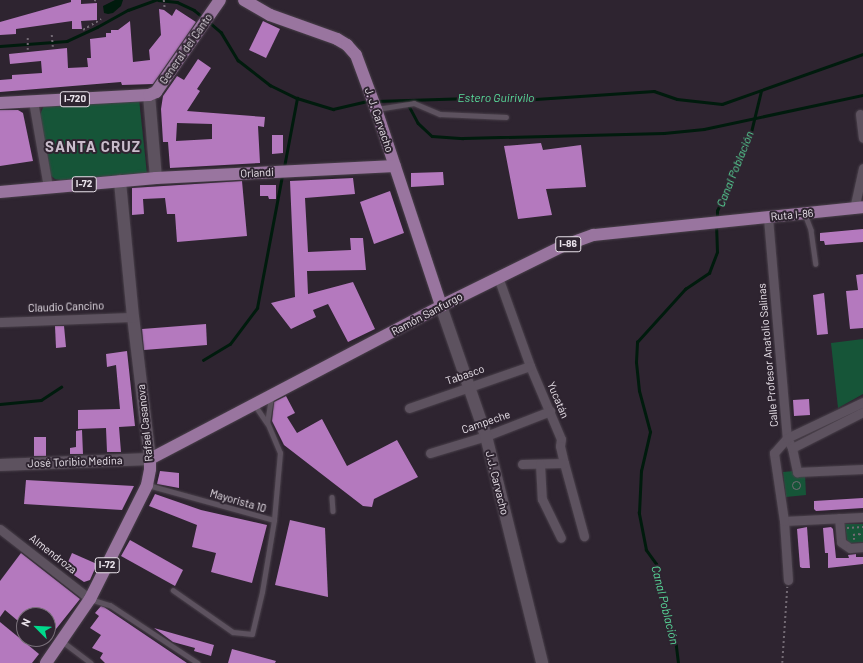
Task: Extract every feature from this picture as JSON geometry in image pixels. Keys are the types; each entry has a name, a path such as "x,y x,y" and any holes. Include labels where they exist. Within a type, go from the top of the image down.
{"main road":[{"name":"J. J. Carvacho","path":"243,0 270,15 342,42 356,55 366,80 441,306"},
{"name":"General del Canto","path":"149,95 156,92 220,2"},
{"name":"I-720","path":"0,103 149,95"},
{"path":"149,95 156,178"},
{"name":"Orlandi","path":"120,181 395,166"},
{"name":"I-72","path":"48,186 120,181"},
{"name":"Rafael Casanova","path":"46,663 90,599 147,485 150,459 133,317 120,181"},
{"path":"0,192 48,186"},
{"name":"Ruta I-86","path":"721,222 859,208"},
{"name":"Ramón Sanfurgo","path":"150,459 441,306 563,246 594,235 721,222"},
{"name":"J.J. Carvacho","path":"441,306 486,436 542,663"},
{"name":"José Toribio Medina","path":"0,465 150,459"}],"street":[{"path":"33,101 48,186"},
{"path":"860,114 863,138"},
{"path":"859,208 863,168"},
{"name":"Calle Profesor Anatolio Salinas","path":"768,218 787,438 774,453 784,520 788,580"},
{"name":"Yucatán","path":"498,277 530,366 561,439 560,446 564,463 584,536"},
{"name":"Claudio Cancino","path":"0,322 133,317"},
{"name":"Tabasco","path":"409,408 530,366"},
{"path":"863,402 787,438 792,448 797,472 863,469"},
{"name":"Campeche","path":"430,453 486,436 550,411"},
{"path":"792,448 863,412"},
{"path":"522,464 564,463"},
{"path":"540,464 542,498 561,538"},
{"path":"784,520 863,517"},
{"path":"839,518 841,542 850,548 861,541"},
{"name":"Almendroza","path":"0,529 90,599"}],"lane":[{"path":"375,107 414,103 440,114 506,117"},
{"path":"805,214 811,230 816,264"},
{"path":"267,423 271,396"},
{"name":"Mayorista 10","path":"147,485 274,520 280,453 267,423 255,405"},
{"path":"332,497 333,511"},
{"path":"173,590 233,632 252,634 262,592 274,520"},
{"path":"90,599 110,605 198,663"},
{"path":"62,640 91,663"}],"path":[{"path":"94,0 99,1"},
{"path":"164,0 165,9"},
{"path":"83,30 101,19"},
{"path":"52,35 53,47"},
{"path":"28,38 28,50"},
{"path":"793,483 800,483 800,490 795,491 793,489 793,483"},
{"path":"858,527 859,534"},
{"path":"845,528 863,527"},
{"path":"861,541 853,540 853,535 859,534 863,536"},
{"path":"782,663 788,580"}],"green space":[{"path":"139,99 147,174 61,180 55,179 49,174 40,115 44,105"},
{"path":"863,339 863,394 838,408 831,343"},
{"path":"794,471 805,474 806,495 786,497 783,472"},
{"path":"845,524 863,524 863,542 850,543 847,540"}],"shaded area":[{"path":"115,0 123,0 121,6 113,13 104,13 103,6"}],"building":[{"path":"71,0 81,0 81,4 97,3 97,20 81,21 82,29 72,29 72,21 16,29 16,34 0,35 0,22 71,2"},
{"path":"159,9 164,10 172,16 176,9 196,22 153,84 122,85 121,82 0,92 0,80 12,79 12,75 42,73 41,61 10,64 9,54 67,48 68,68 88,67 87,58 91,58 90,39 106,37 106,33 111,33 111,30 118,30 130,21 133,62 150,60 149,50 161,35"},
{"path":"263,21 280,29 266,58 249,50"},
{"path":"198,59 211,68 197,89 200,91 187,111 265,117 264,127 258,126 260,163 170,168 168,142 163,142 161,109 163,96 177,76 184,80","holes":["177,123 212,124 212,139 176,141"]},
{"path":"0,110 18,110 23,113 33,161 0,166"},
{"path":"272,135 283,135 283,153 272,154"},
{"path":"541,143 543,150 581,145 586,187 546,189 552,215 518,219 504,146"},
{"path":"443,172 444,185 411,187 411,173"},
{"path":"353,178 355,194 305,198 308,252 351,250 350,238 363,238 366,270 307,271 308,294 353,282 375,329 348,342 328,304 313,310 316,317 291,329 271,303 295,297 290,181"},
{"path":"242,181 247,236 177,242 175,214 167,214 165,198 143,199 144,214 132,215 132,188"},
{"path":"260,185 276,185 276,199 269,199 268,196 260,196"},
{"path":"390,191 404,233 374,244 360,202"},
{"path":"863,229 863,242 825,245 824,241 820,241 820,233"},
{"path":"863,274 863,328 850,329 846,291 858,290 856,275"},
{"path":"824,293 828,334 817,335 813,295"},
{"path":"206,324 207,345 144,350 142,329"},
{"path":"55,326 64,326 66,347 56,348"},
{"path":"127,351 135,426 119,427 121,452 107,452 106,428 78,429 78,410 120,409 116,365 107,367 106,354"},
{"path":"286,396 295,413 287,417 297,433 322,419 347,466 397,440 418,477 374,499 372,507 363,506 284,445 272,421 274,402"},
{"path":"809,399 810,415 794,416 793,400"},
{"path":"82,430 83,454 70,454 70,448 76,447 76,431"},
{"path":"34,437 46,437 46,456 34,456"},
{"path":"160,471 179,473 179,488 157,484"},
{"path":"26,480 134,486 122,510 24,504"},
{"path":"155,494 201,510 267,525 252,583 211,572 216,553 192,547 197,525 149,506"},
{"path":"863,498 863,508 816,511 814,509 814,501"},
{"path":"290,520 325,528 328,597 275,585"},
{"path":"807,527 810,568 802,568 800,567 797,529"},
{"path":"831,527 833,529 836,558 849,558 848,555 856,554 856,557 863,557 863,564 828,568 828,553 825,553 823,528"},
{"path":"130,540 183,570 175,586 121,556"},
{"path":"21,553 80,599 56,629 56,607 16,607 16,619 5,610 0,617 0,581"},
{"path":"72,553 97,564 90,580 84,582 65,569"},
{"path":"101,606 187,663 105,663 100,658 103,653 92,648 101,635 90,628 99,616 95,613"},
{"path":"0,622 16,635 16,647 30,647 39,654 32,663 0,663"},
{"path":"154,628 214,645 211,656 194,651 195,648 173,642"},
{"path":"232,649 276,661 275,663 228,663"}],"waterway":[{"name":"Estero Guirivilo","path":"0,46 67,41 128,10 155,0"},
{"name":"Estero Guirivilo","path":"158,0 177,2 194,10 204,18"},
{"name":"Estero Guirivilo","path":"209,22 221,32 238,60 270,85 297,98 333,109 369,101"},
{"name":"Estero Guirivilo","path":"376,101 470,98 521,100 654,91 677,99 722,104 863,54"},
{"name":"Canal Población","path":"717,220 717,211 751,132 761,91"},
{"path":"408,104 418,123 432,136 463,138 664,133 704,129 863,95"},
{"path":"284,167 297,98"},
{"path":"203,360 230,344 257,308 282,176"},
{"name":"Canal Población","path":"678,663 675,639 656,564 646,550 639,513 641,471 650,432 639,391 636,362 637,342 685,289 709,273 717,252 716,226"},
{"path":"0,404 41,400 61,387"}],"district":[{"name":"SANTA CRUZ","path":"93,147"}]}
